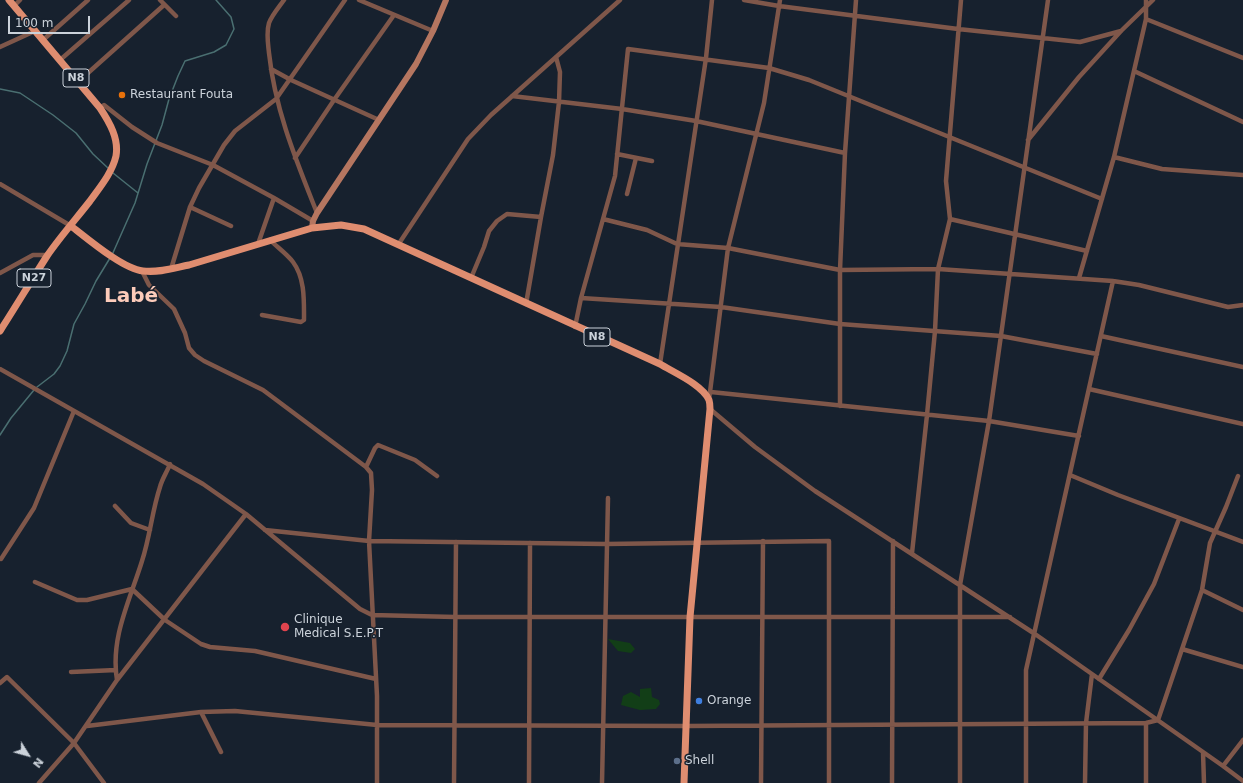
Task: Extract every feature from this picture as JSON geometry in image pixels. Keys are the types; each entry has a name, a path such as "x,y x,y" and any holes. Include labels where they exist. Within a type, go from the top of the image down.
{"main road":[{"name":"N8","path":"9,0 100,108 109,121 114,133 116,156 110,171 101,186 71,226 116,259 142,271 171,269 258,244 312,224 341,225 364,229 575,327 660,364 698,388 709,400"},
{"name":"N27","path":"0,331 48,255 71,226"},
{"path":"684,783 690,616 710,410 709,400"}],"street":[{"path":"14,6 20,0"},
{"path":"43,40 88,0"},
{"path":"60,60 129,0"},
{"path":"160,0 176,16"},
{"path":"284,0 269,22 267,33 271,69 276,99 295,158 316,213"},
{"path":"171,269 190,207 199,188 224,145 235,131 276,99 291,80 345,0"},
{"path":"359,0 433,31"},
{"path":"100,108 104,106 116,116 155,142 213,165 274,198 312,224 316,213 416,64 433,31 446,0"},
{"path":"398,244 468,139 491,115 620,0"},
{"path":"660,364 706,58 712,0"},
{"path":"744,0 855,16 1042,39 1080,42 1121,31"},
{"path":"709,400 728,248 764,103 780,0"},
{"path":"840,406 840,270 845,153 856,0"},
{"path":"912,553 935,331 938,269 950,219 946,181 960,0"},
{"path":"960,783 960,585 989,421 1027,141 1048,0"},
{"path":"1079,278 1114,157 1146,19 1146,0"},
{"path":"1027,141 1079,77 1121,31 1154,0"},
{"path":"78,81 164,4"},
{"path":"295,158 394,15"},
{"path":"1146,19 1243,58"},
{"path":"0,47 35,31"},
{"path":"575,327 581,298 615,176 628,49 706,58 769,68 809,80 1102,198"},
{"path":"526,304 540,217 553,155 559,102 560,72 556,57"},
{"path":"271,69 291,80 378,120"},
{"path":"1134,71 1243,122"},
{"path":"512,96 622,109 696,121 845,153"},
{"path":"617,154 652,161"},
{"path":"1114,157 1162,169 1243,175"},
{"path":"627,194 636,158"},
{"path":"0,184 71,226"},
{"path":"258,244 274,198"},
{"path":"190,207 231,226"},
{"path":"470,278 489,232 497,221 507,214 540,217"},
{"path":"603,219 647,230 677,244 728,248 840,270 938,269 1079,278 1140,285 1228,307 1243,305"},
{"path":"950,219 1087,251"},
{"path":"262,315 300,322 304,320 302,283 297,269 293,261 270,240"},
{"path":"0,273 33,255 48,255"},
{"path":"142,271 149,285 174,309 185,333 189,348 195,355 204,361 263,390 366,467 371,474 372,490 369,541 376,679 377,783"},
{"path":"1026,783 1026,670 1113,281"},
{"path":"581,298 721,307 840,324 1001,336 1097,354"},
{"path":"1101,336 1243,367"},
{"path":"0,369 203,484 246,514 360,609 372,615 455,617 1010,617"},
{"path":"1089,389 1243,424"},
{"path":"711,392 989,421 1079,436"},
{"path":"710,410 755,447 815,491 1010,617 1099,678 1243,781"},
{"path":"1,558 34,508 74,411"},
{"path":"366,467 378,445 415,460 437,476"},
{"path":"117,680 116,646 118,632 143,561 160,486 170,464"},
{"path":"1070,475 1118,496 1243,542"},
{"path":"1158,720 1202,590 1210,543 1226,508 1238,476"},
{"path":"602,783 608,498"},
{"path":"116,506 131,523 150,530"},
{"path":"39,783 74,743 117,680 246,514"},
{"path":"1099,678 1154,584 1179,519"},
{"path":"265,530 369,541 606,544 829,541 829,783"},
{"path":"761,783 763,541"},
{"path":"892,783 894,541"},
{"path":"454,783 456,542"},
{"path":"528,783 530,543"},
{"path":"35,582 77,600 87,600 132,589"},
{"path":"132,589 165,620 201,644 210,647 255,651 376,679"},
{"path":"1202,590 1243,610"},
{"path":"1182,649 1243,667"},
{"path":"72,672 116,670"},
{"path":"1085,783 1086,723 1092,674"},
{"path":"0,683 7,677 74,743 104,783"},
{"path":"87,726 201,712 235,711 377,725 762,726 1146,723 1158,720"},
{"path":"201,712 221,752"},
{"path":"1146,723 1146,783"},
{"path":"1223,766 1243,740"},
{"path":"1203,752 1204,783"}],"green space":[{"path":"608,639 630,643 635,649 631,653 618,651"},
{"path":"651,688 652,697 659,700 660,704 656,709 640,710 621,705 623,696 631,692 640,697 640,689"}],"waterway":[{"path":"112,255 135,203 147,164 162,125 169,99 185,61 214,52 226,45 234,29 231,17 216,0"},
{"path":"0,89 20,93 53,115 76,133 93,154 109,169"},
{"path":"113,173 138,193"},
{"path":"37,387 54,374 60,366 67,351 74,324 96,281 110,258"},
{"path":"0,435 11,418 34,390"}],"place":[{"name":"Restaurant Fouta","path":"122,95"},
{"name":"Clinique Medical S.E.P.T","path":"285,627"},
{"name":"Orange","path":"699,701"},
{"name":"Shell","path":"677,761"}],"district":[{"name":"Labé","path":"131,297"}]}
